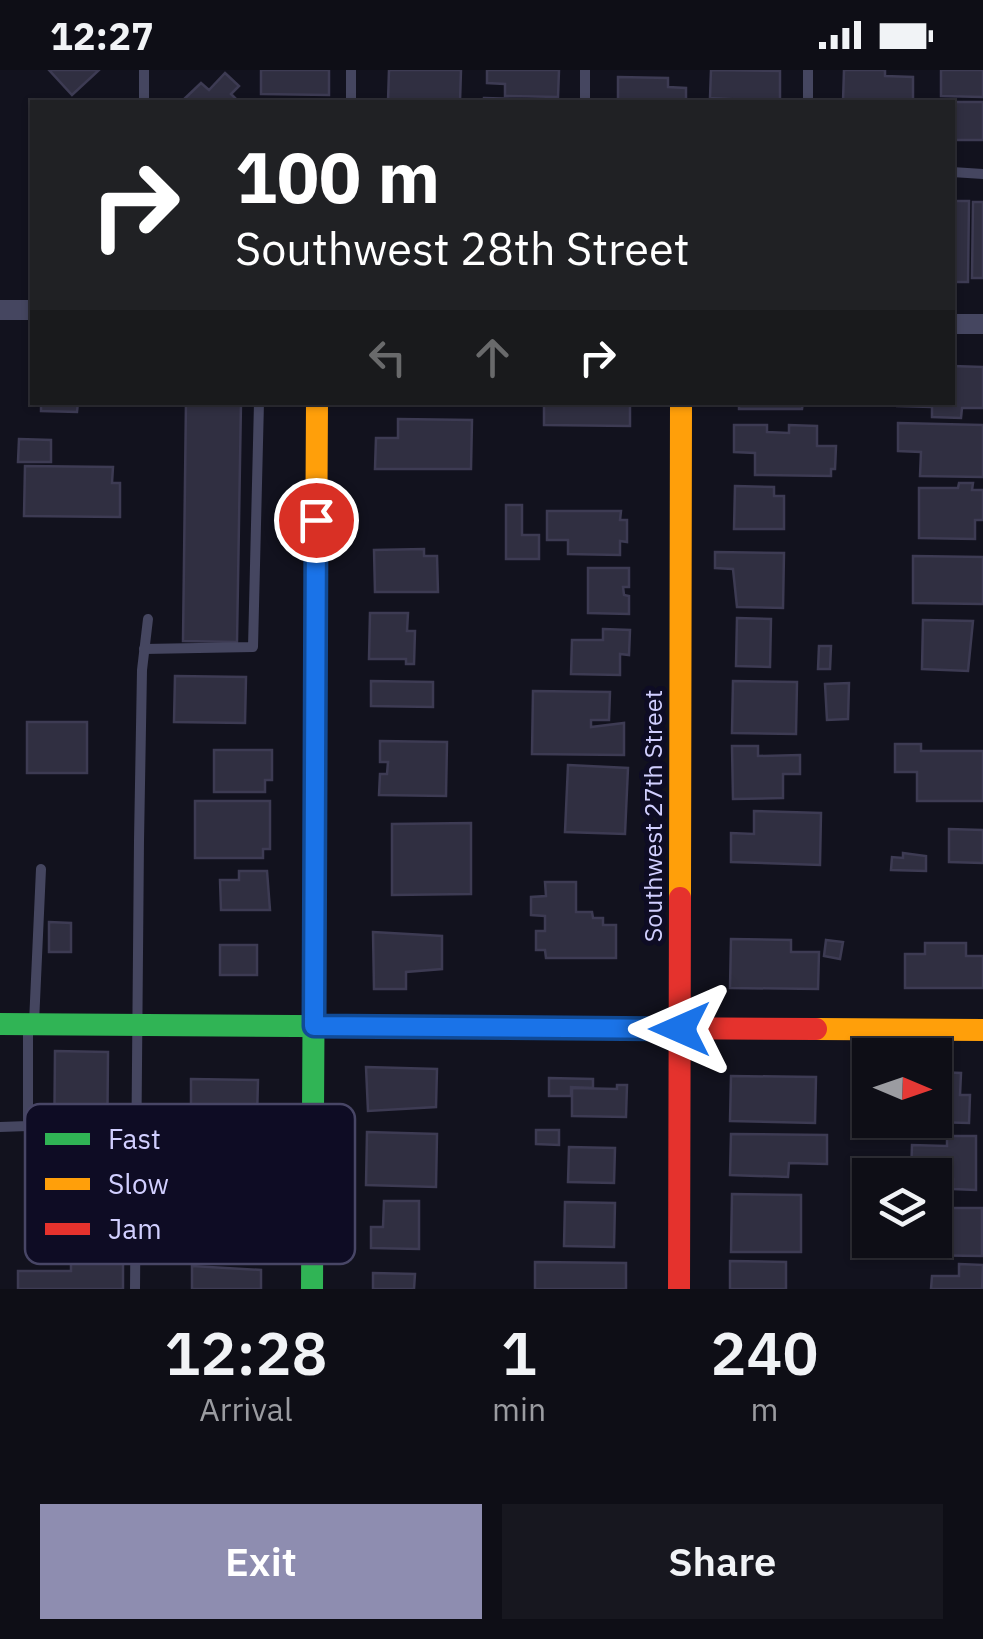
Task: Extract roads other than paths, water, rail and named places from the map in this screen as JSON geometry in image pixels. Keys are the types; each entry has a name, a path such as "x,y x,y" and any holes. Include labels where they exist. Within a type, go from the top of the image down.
{"street":[{"path":"0,310 30,310"},
{"path":"955,324 983,324"},
{"path":"313,1104 316,405"},
{"name":"Southwest 27th Street","path":"679,1289 680,405"},
{"path":"0,1024 983,1030"},
{"path":"312,1264 312,1289"}],"lane":[{"path":"144,70 144,100"},
{"path":"350,100 351,70"},
{"path":"584,100 585,70"},
{"path":"808,70 808,100"},
{"path":"955,172 983,174"},
{"path":"144,649 252,647 259,405"},
{"path":"136,1104 144,649 148,619"},
{"path":"29,1104 40,870"},
{"path":"0,1128 25,1126"},
{"path":"135,1264 135,1289"}]}
